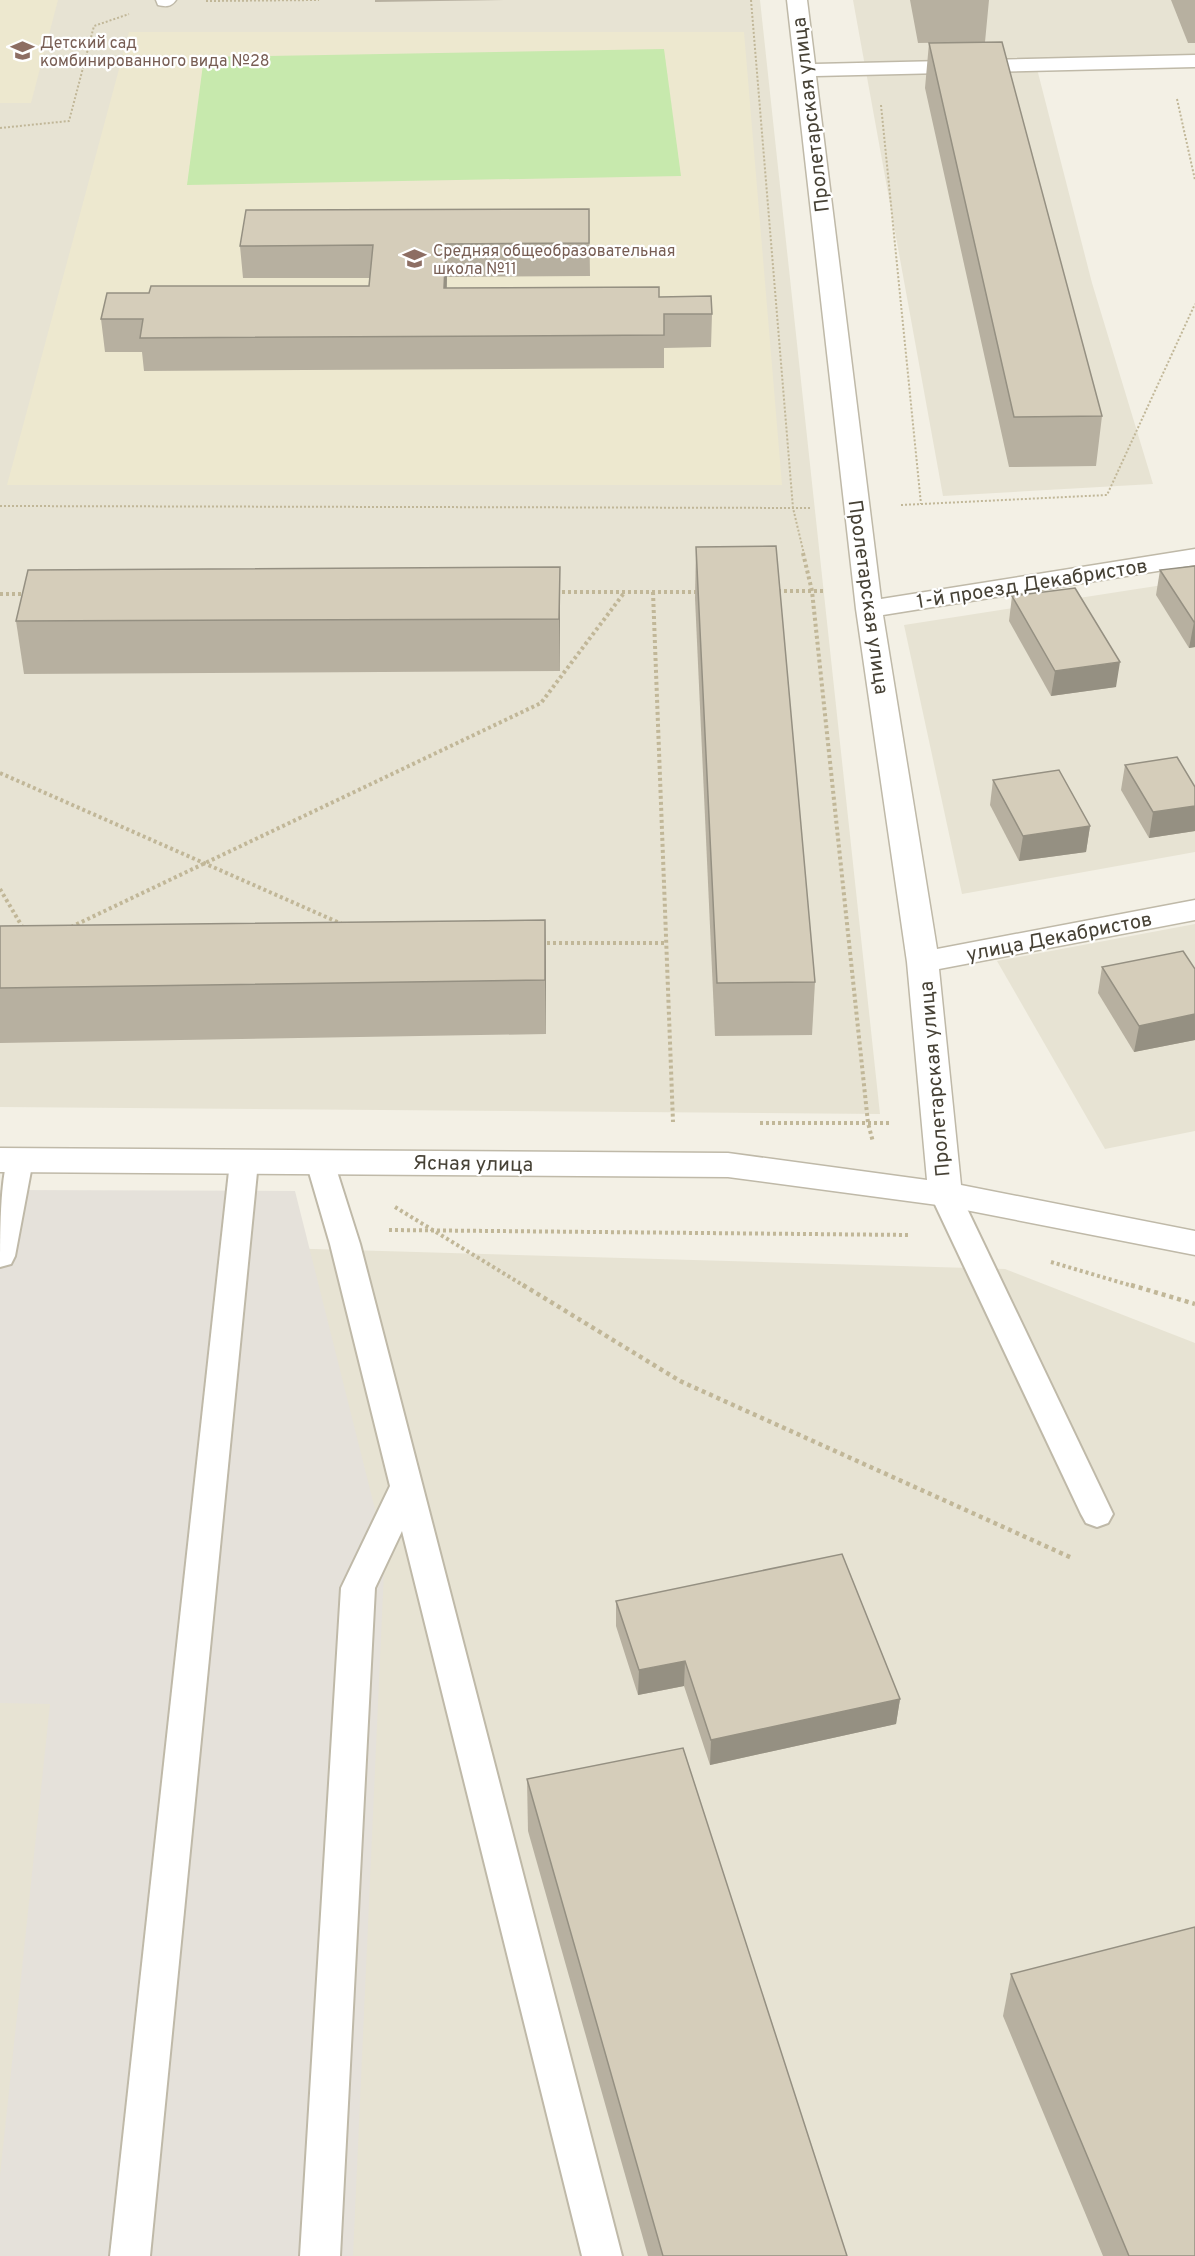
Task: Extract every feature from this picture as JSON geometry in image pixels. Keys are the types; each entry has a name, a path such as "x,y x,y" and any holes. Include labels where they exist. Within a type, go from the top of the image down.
{"street":[{"name":"Пролетарская улица","path":"797,0 868,600 923,962 945,1194"},
{"path":"804,70 1195,61"},
{"name":"1-й проезд Декабристов","path":"868,600 1195,557"},
{"name":"улица Декабристов","path":"923,962 1195,910"},
{"name":"Ясная улица","path":"10,1160 728,1165 945,1194 1195,1243"}],"lane":[{"path":"0,1256 10,1160"},
{"path":"130,2256 244,1162"},
{"path":"320,1162 340,1229 602,2256"},
{"path":"945,1194 1097,1514"},
{"path":"320,2256 357,1588 406,1487"}],"path":[{"path":"0,128 69,122 93,27 166,0 319,0"},
{"path":"751,0 793,508 813,591 867,1123 898,1235"},
{"path":"1169,62 1195,180"},
{"path":"877,68 921,504"},
{"path":"0,506 857,508 1107,495 1195,304"},
{"path":"767,591 813,591 868,600"},
{"path":"554,592 698,592"},
{"path":"65,929 541,703 625,592"},
{"path":"652,592 673,1124"},
{"path":"0,594 35,594"},
{"path":"0,773 345,925"},
{"path":"0,889 28,935"},
{"path":"538,943 666,943"},
{"path":"387,1202 680,1381 1072,1558"},
{"path":"340,1229 965,1236"},
{"path":"1041,1259 1195,1304"}],"shaded area":[{"path":"0,0 760,0 880,1114 0,1107"},
{"name":"Детский сад комбинированного вида №28","path":"0,0 58,0 31,103 0,103"},
{"path":"853,0 1195,0 1195,61 1036,65 1092,283 1153,484 943,496"},
{"name":"Средняя общеобразовательная школа №11","path":"129,32 744,32 782,485 7,485"},
{"path":"1195,580 1195,852 962,894 904,625"},
{"path":"1195,924 1195,1131 1105,1149 997,961"},
{"path":"0,1190 295,1191 385,1549 353,2256 0,2256 0,2176 50,1704 0,1703"},
{"path":"0,1240 1005,1269 1195,1343 1195,2256 0,2256"}],"green space":[{"path":"664,49 681,176 187,185 204,57"}],"building":[{"path":"1002,42 1102,416 1014,417 929,43"},
{"path":"589,209 589,243 446,244 444,288 659,287 659,297 711,296 712,314 664,314 664,335 140,338 143,319 101,319 107,293 149,293 151,286 369,286 373,245 240,246 246,210"},
{"path":"776,546 815,982 717,983 696,547"},
{"path":"1195,566 1195,622 1194,622 1160,570"},
{"path":"560,567 559,619 16,621 28,570"},
{"path":"1075,588 1120,662 1055,671 1012,596"},
{"path":"1177,757 1195,787 1195,806 1153,812 1125,765"},
{"path":"1059,770 1090,826 1023,836 993,780"},
{"path":"545,920 545,980 0,988 0,926"},
{"path":"1183,951 1195,969 1195,1014 1139,1026 1102,967"},
{"path":"842,1554 900,1699 711,1740 685,1661 639,1670 616,1601"},
{"path":"683,1748 847,2256 663,2256 527,1779"},
{"path":"1195,1927 1195,2256 1129,2256 1011,1974"}],"place":[{"name":"Детский сад комбинированного вида №28","path":"22,51"},
{"name":"Средняя общеобразовательная школа №11","path":"415,259"}]}
